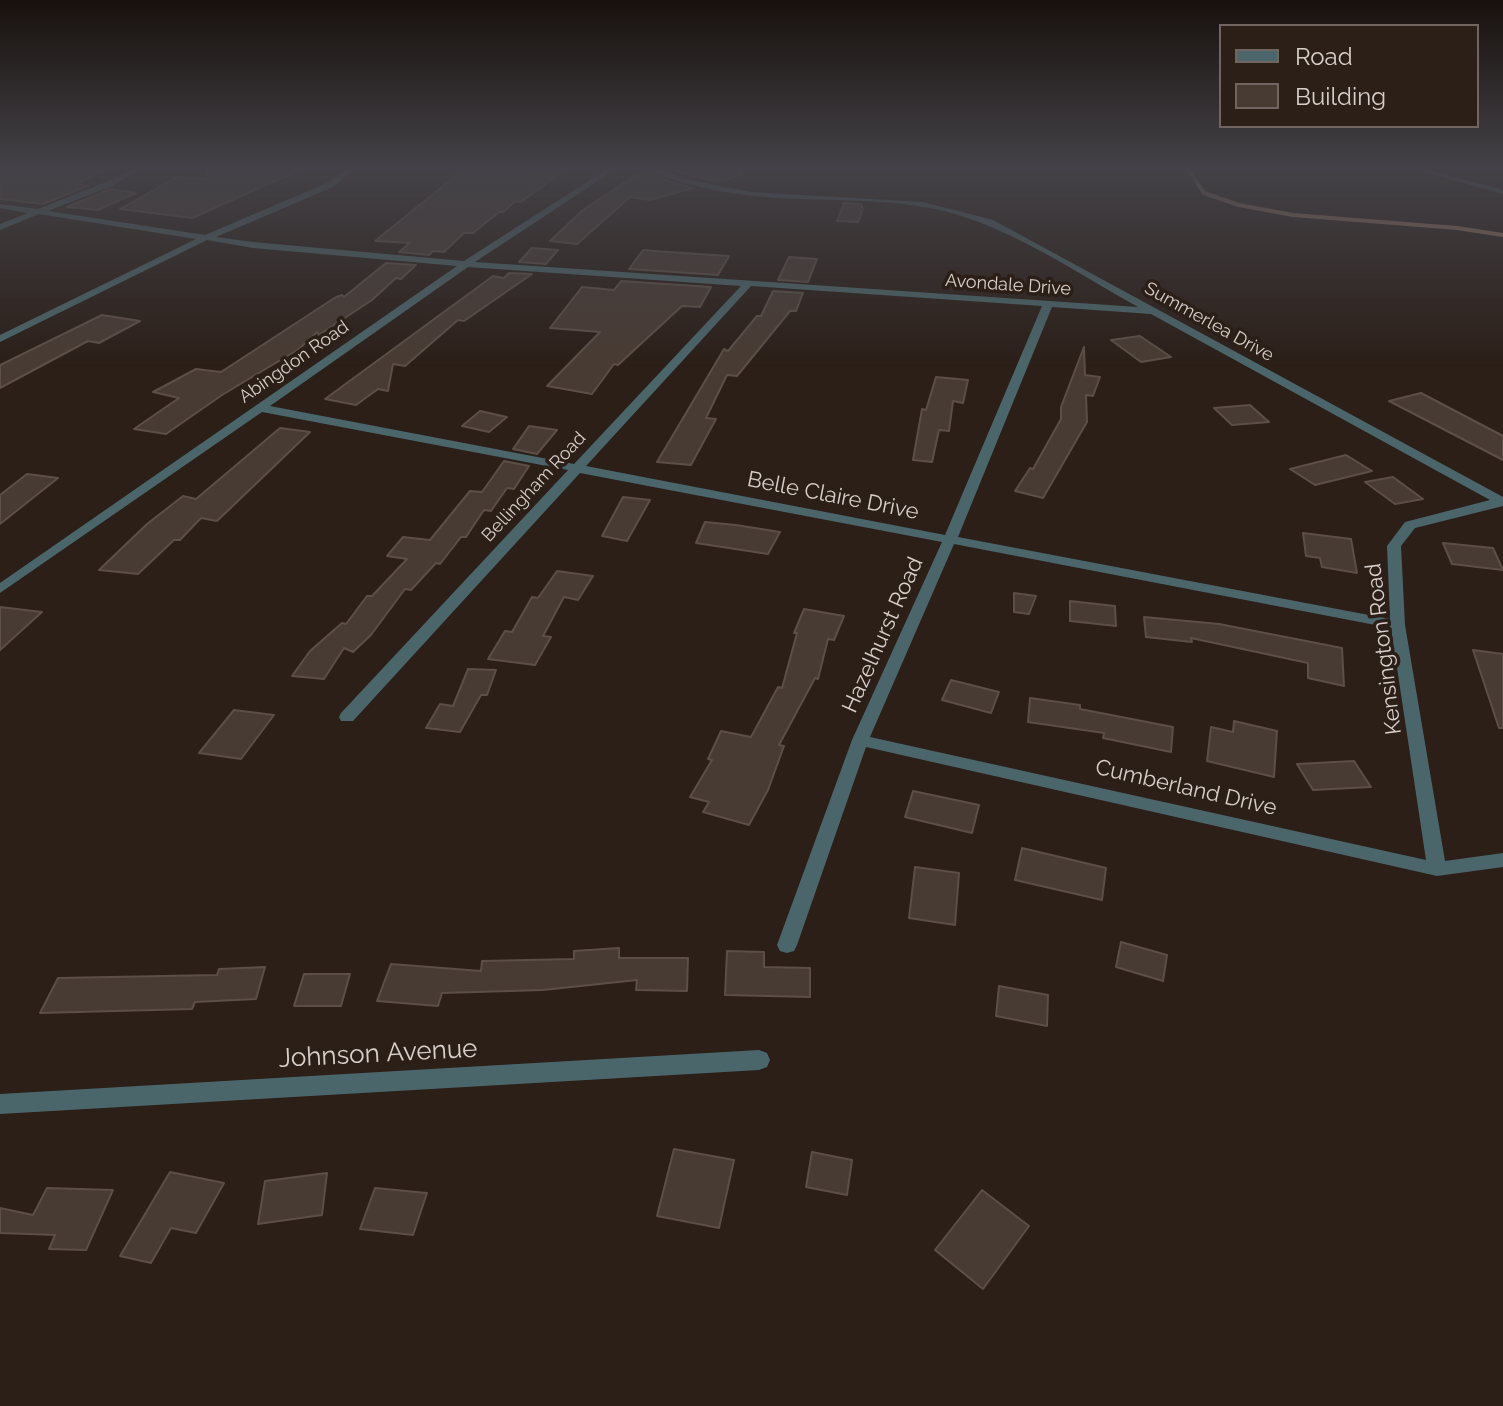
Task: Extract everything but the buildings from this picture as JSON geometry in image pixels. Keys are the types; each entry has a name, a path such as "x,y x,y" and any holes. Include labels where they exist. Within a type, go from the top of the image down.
{"street":[{"name":"Avondale Drive","path":"176,235 466,264 1155,311"},
{"path":"0,339 213,235"},
{"name":"Abingdon Road","path":"0,589 511,235"},
{"name":"Summerlea Drive","path":"1013,235 1503,502"},
{"name":"Bellingham Road","path":"347,717 749,283"},
{"name":"Hazelhurst Road","path":"787,945 860,740 950,539 1048,304"},
{"name":"Belle Claire Drive","path":"261,408 578,466 1398,625"},
{"name":"Kensington Road","path":"1437,869 1398,625 1394,546 1410,525 1503,502"},
{"name":"Cumberland Drive","path":"860,740 1437,869 1503,860"},
{"name":"Johnson Avenue","path":"0,1104 759,1060"}]}
